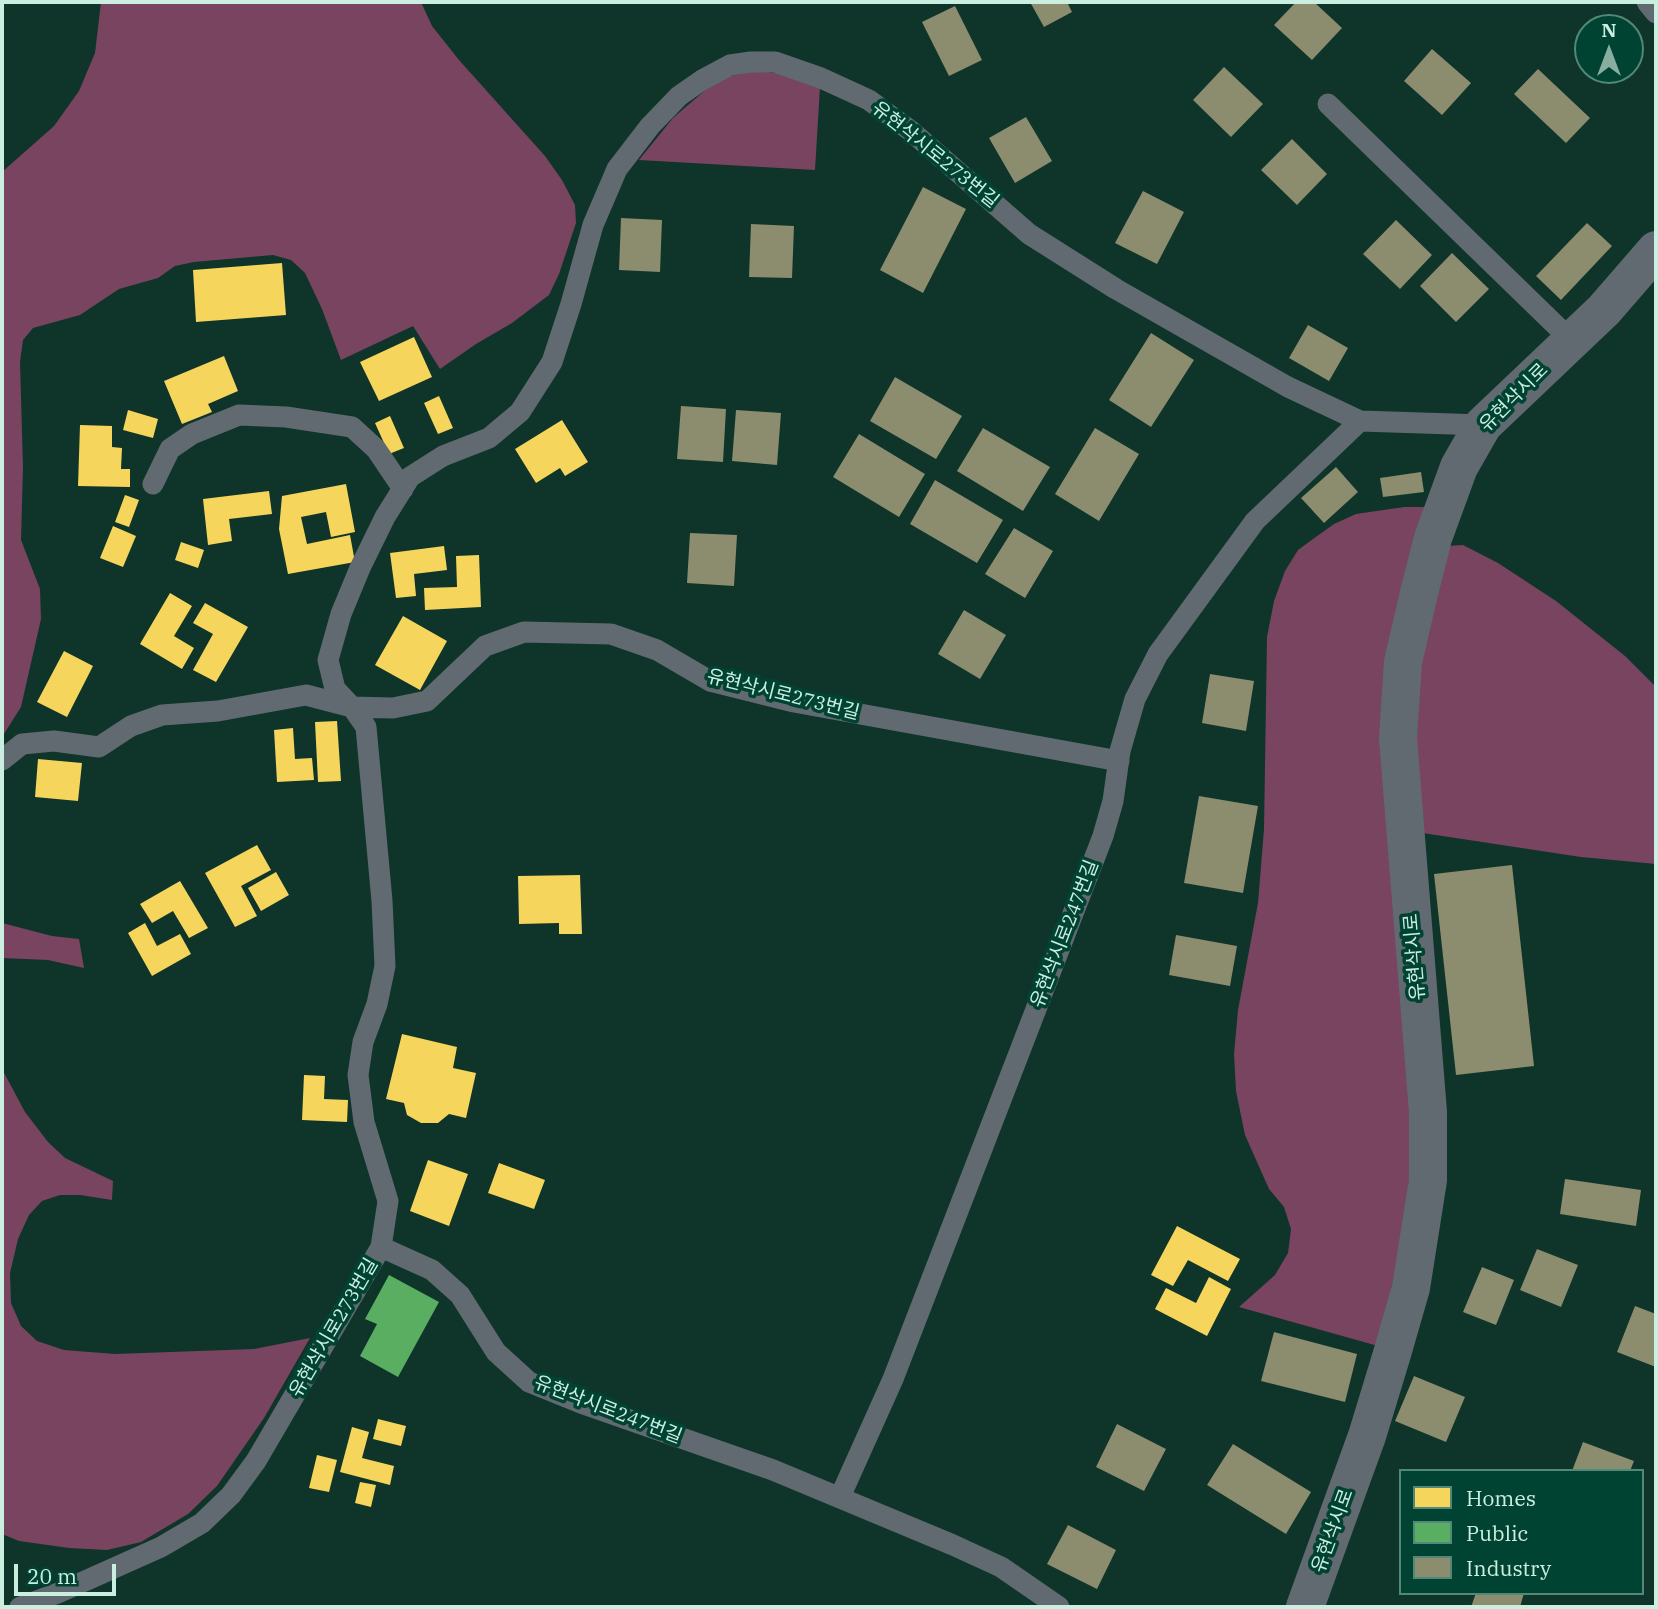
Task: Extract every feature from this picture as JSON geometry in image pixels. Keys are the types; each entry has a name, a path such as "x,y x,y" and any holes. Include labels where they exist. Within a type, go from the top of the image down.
{"street":[{"name":"유현삭시로","path":"1305,1607 1367,1436 1392,1354 1411,1288 1428,1180 1428,1111 1398,737 1402,675 1433,538 1459,467 1483,425 1604,310 1656,250"}],"lane":[{"path":"1647,2 1656,13"},
{"name":"유현삭시로273번길","path":"20,1607 162,1547 202,1523 231,1494 256,1461 381,1247 388,1201 364,1122 358,1075 363,1042 377,1004 385,966 366,727 335,689 328,660 341,614 360,568 385,517 410,477 443,456 489,438 520,412 552,362 593,225 617,169 650,126 679,96 730,65 751,62 775,62 821,78 869,100 911,131 1029,234 1116,289 1288,387 1360,421 1483,425"},
{"path":"1328,104 1572,341"},
{"path":"153,484 170,449 192,434 239,415 286,417 352,426 376,449 403,489"},
{"name":"유현삭시로247번길","path":"840,1497 892,1379 1098,848 1113,800 1119,761 1135,699 1158,653 1255,521 1360,421"},
{"name":"유현삭시로273번길","path":"2,760 22,744 54,741 99,747 131,726 162,715 218,711 306,695 352,708 393,708 427,701 485,646 524,632 611,634 657,650 710,681 794,702 1119,761"},
{"name":"유현삭시로247번길","path":"381,1247 432,1270 460,1295 496,1352 529,1382 840,1497 1001,1567 1059,1607"}],"shaded area":[{"path":"101,2 421,2 432,26 545,156 562,180 575,205 576,223 549,295 512,323 440,369 413,326 341,360 305,273 291,260 273,255 175,266 158,278 119,289 80,315 33,328 23,340 20,362 23,467 21,540 40,589 41,619 21,707 2,737 2,172 54,126 79,91 95,53"},
{"path":"757,71 785,74 820,87 815,170 639,160 673,118 709,87 730,76"},
{"path":"1404,507 1431,507 1402,955 1412,1157 1398,1262 1378,1346 1239,1307 1275,1275 1288,1253 1291,1229 1284,1207 1269,1189 1245,1135 1236,1091 1234,1054 1238,1010 1258,903 1264,829 1267,637 1274,601 1285,571 1298,550 1313,539 1334,524 1356,514"},
{"path":"1463,545 1498,563 1556,601 1625,656 1656,687 1656,864 1581,857 1416,832 1417,666 1447,546"},
{"path":"2,923 52,936 79,939 84,968 48,960 2,958"},
{"path":"2,1069 25,1112 48,1142 65,1158 113,1181 112,1200 60,1195 42,1201 29,1215 18,1239 10,1273 11,1303 21,1326 37,1341 64,1350 115,1354 254,1349 310,1338 264,1418 217,1486 188,1514 141,1542 107,1550 69,1548 19,1541 2,1534"}],"building: Homes":[{"path":"282,263 286,315 196,322 193,270"},
{"path":"414,337 432,377 379,401 360,362"},
{"path":"224,356 238,391 208,404 212,412 182,424 164,381"},
{"path":"439,396 453,428 438,434 424,403"},
{"path":"128,410 158,419 153,438 123,430"},
{"path":"390,416 404,448 389,454 375,423"},
{"path":"562,420 588,462 565,476 560,468 536,483 515,449"},
{"path":"80,425 112,426 112,447 122,448 121,469 130,469 130,487 78,486"},
{"path":"346,484 355,532 331,537 326,512 301,517 307,544 350,535 355,562 288,574 279,529 282,496"},
{"path":"269,491 272,514 229,519 232,541 208,545 203,499"},
{"path":"125,495 139,500 129,527 115,522"},
{"path":"113,526 136,536 123,567 100,558"},
{"path":"181,542 204,550 198,568 175,560"},
{"path":"444,546 447,570 414,574 416,596 396,598 390,553"},
{"path":"479,555 481,607 425,610 424,588 457,587 456,556"},
{"path":"170,593 192,606 174,636 194,648 182,669 140,644"},
{"path":"205,603 248,627 216,682 193,670 213,634 193,623"},
{"path":"403,616 447,641 420,690 375,665"},
{"path":"64,651 93,666 67,717 37,702"},
{"path":"337,721 341,781 318,782 315,722"},
{"path":"293,728 295,759 312,758 314,780 277,782 274,730"},
{"path":"38,759 82,763 78,801 35,797"},
{"path":"257,845 271,870 241,886 257,916 235,927 205,873"},
{"path":"276,872 289,895 261,911 248,888"},
{"path":"580,875 582,934 559,934 559,923 519,924 518,876"},
{"path":"180,881 208,928 189,938 173,911 152,923 140,904"},
{"path":"145,923 157,946 180,934 191,954 152,976 128,933"},
{"path":"402,1034 457,1047 453,1068 476,1073 466,1118 449,1114 438,1123 421,1123 407,1115 404,1103 386,1099"},
{"path":"304,1075 325,1076 324,1099 348,1100 347,1122 302,1120"},
{"path":"428,1160 468,1174 449,1226 410,1211"},
{"path":"499,1163 545,1180 534,1209 488,1193"},
{"path":"1177,1226 1240,1259 1228,1281 1188,1260 1173,1286 1151,1275"},
{"path":"1209,1277 1231,1289 1207,1336 1155,1309 1166,1288 1196,1303"},
{"path":"378,1419 406,1426 401,1446 373,1439"},
{"path":"352,1427 369,1432 362,1458 394,1466 390,1485 340,1472"},
{"path":"317,1455 337,1460 329,1492 309,1488"},
{"path":"360,1482 376,1485 371,1507 355,1503"}],"building: Public":[{"path":"389,1275 439,1302 398,1377 360,1356 377,1324 365,1319"}],"building: Industry":[{"path":"1030,2 1067,2 1072,12 1044,27"},
{"path":"1296,2 1314,2 1342,28 1312,60 1274,25"},
{"path":"955,6 982,60 949,76 922,22"},
{"path":"1432,49 1471,83 1442,115 1404,81"},
{"path":"1224,67 1263,104 1231,137 1193,100"},
{"path":"1538,69 1590,118 1566,143 1514,94"},
{"path":"1026,117 1052,161 1015,183 989,138"},
{"path":"1292,139 1327,174 1297,205 1261,170"},
{"path":"923,187 966,209 923,293 880,270"},
{"path":"1143,191 1184,212 1157,264 1115,243"},
{"path":"621,218 662,220 660,272 619,270"},
{"path":"1396,220 1432,255 1400,289 1363,254"},
{"path":"1587,223 1612,246 1561,300 1536,276"},
{"path":"751,224 794,226 792,278 749,277"},
{"path":"1452,253 1489,289 1456,322 1420,286"},
{"path":"1308,325 1348,348 1329,381 1289,358"},
{"path":"1151,333 1194,360 1151,427 1109,400"},
{"path":"895,377 962,416 936,459 870,421"},
{"path":"681,406 726,409 723,462 677,459"},
{"path":"736,410 781,413 777,465 732,461"},
{"path":"983,428 1050,467 1023,511 957,471"},
{"path":"1095,428 1139,454 1099,521 1055,494"},
{"path":"859,434 925,474 899,517 833,477"},
{"path":"1336,467 1358,492 1324,523 1301,498"},
{"path":"1421,472 1424,492 1383,497 1380,478"},
{"path":"935,480 1003,520 977,563 910,524"},
{"path":"1014,528 1053,551 1025,598 985,574"},
{"path":"690,533 737,535 734,586 687,583"},
{"path":"964,610 1006,635 980,679 938,654"},
{"path":"1210,674 1254,681 1246,731 1202,723"},
{"path":"1199,796 1258,806 1243,893 1184,883"},
{"path":"1512,865 1534,1066 1456,1075 1434,874"},
{"path":"1176,935 1237,946 1230,986 1169,975"},
{"path":"1565,1179 1641,1190 1636,1226 1560,1214"},
{"path":"1537,1249 1578,1265 1561,1307 1520,1290"},
{"path":"1482,1267 1514,1280 1496,1325 1463,1312"},
{"path":"1635,1306 1656,1314 1656,1367 1617,1352"},
{"path":"1274,1332 1357,1354 1345,1402 1261,1381"},
{"path":"1414,1376 1465,1397 1446,1442 1395,1421"},
{"path":"1117,1424 1166,1449 1144,1491 1096,1467"},
{"path":"1583,1442 1634,1461 1631,1469 1573,1469"},
{"path":"1233,1444 1311,1492 1286,1534 1207,1485"},
{"path":"1068,1525 1116,1550 1097,1589 1047,1564"},
{"path":"1475,1595 1523,1595 1520,1607 1471,1607"}]}
